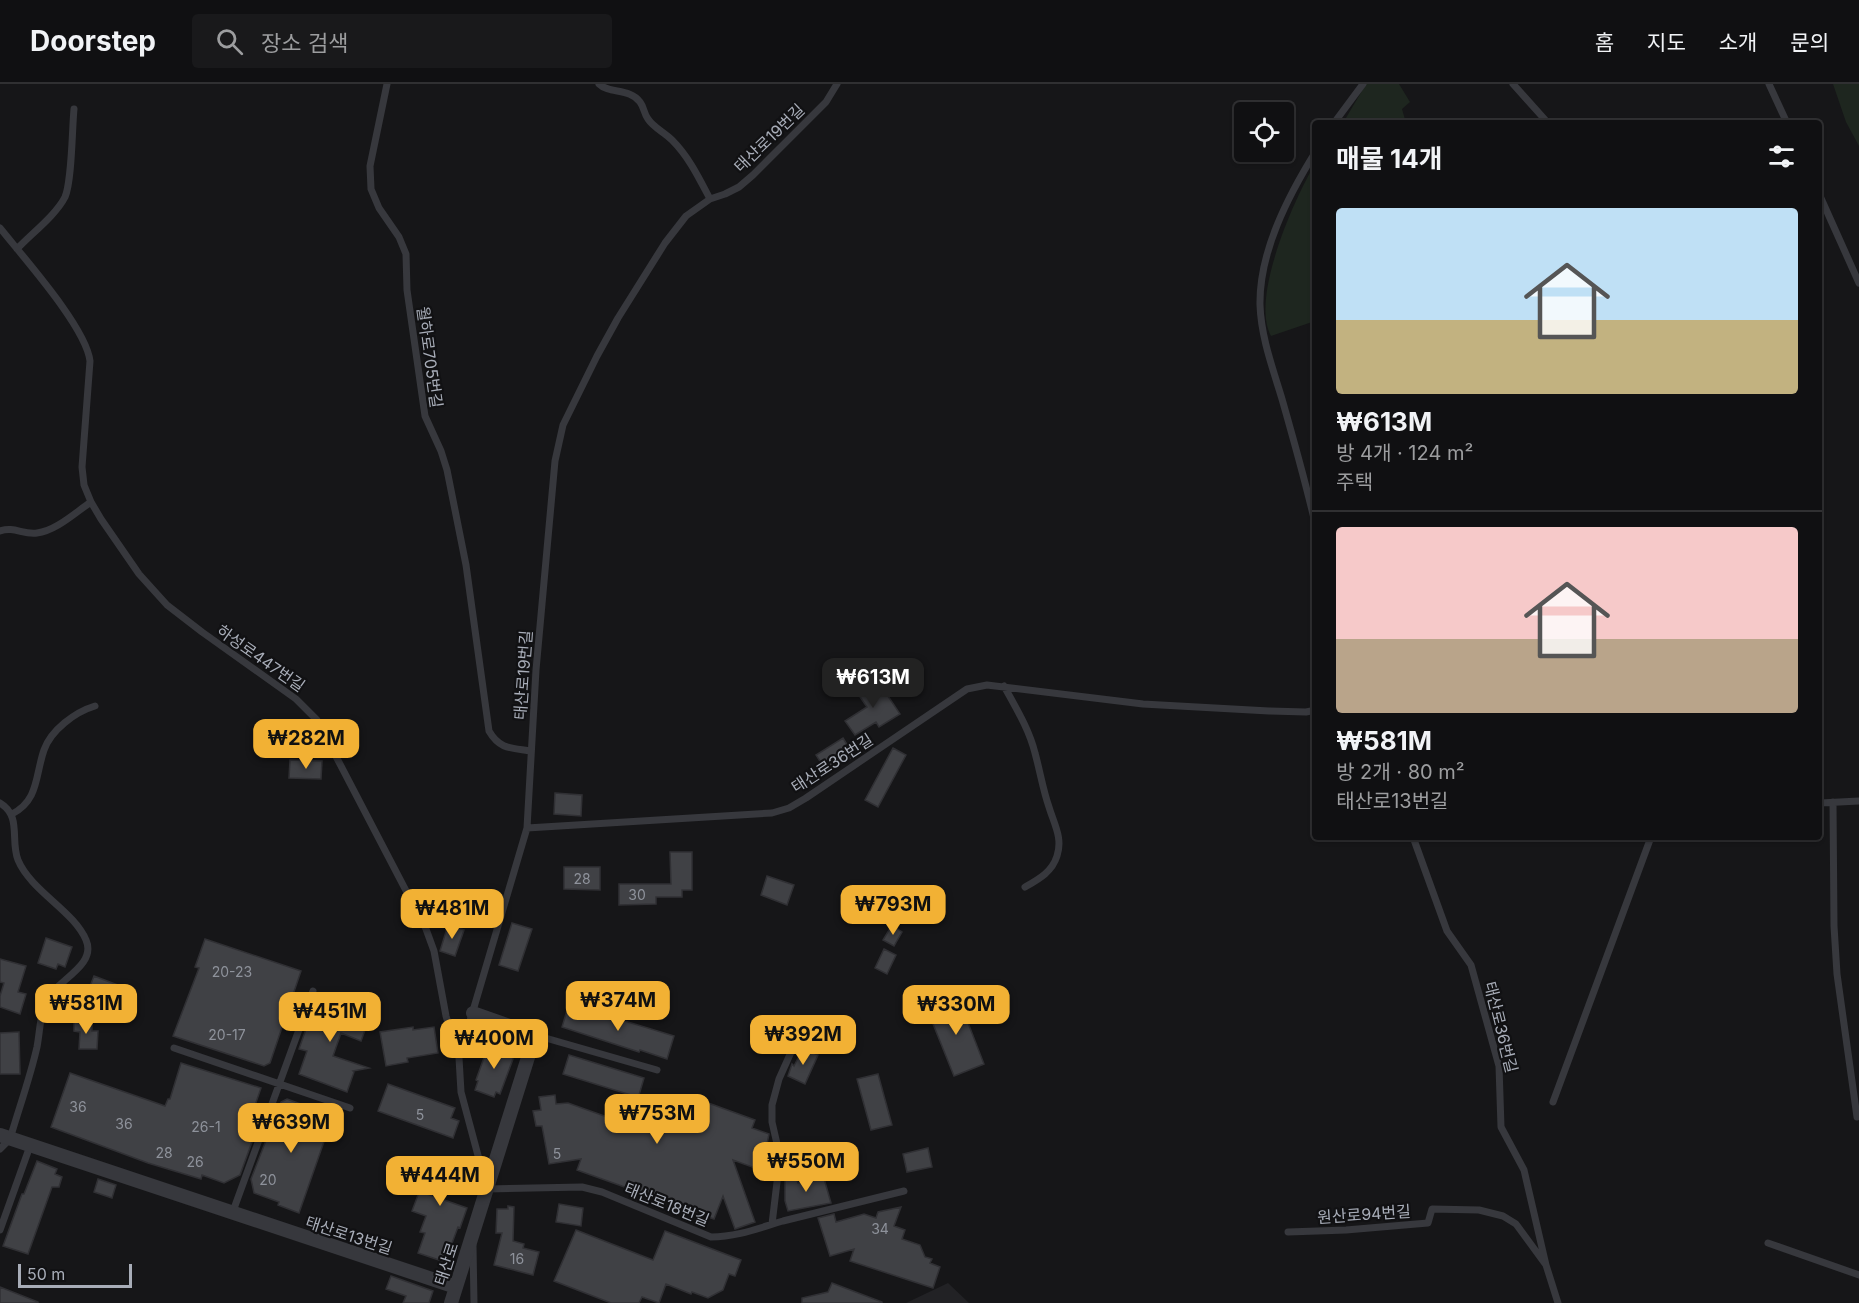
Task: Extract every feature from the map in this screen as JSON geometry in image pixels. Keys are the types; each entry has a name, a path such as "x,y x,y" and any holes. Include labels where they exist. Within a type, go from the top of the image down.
{"street":[{"path":"473,1013 535,1035"},
{"name":"태산로","path":"451,1303 535,1035"},
{"name":"태산로13번길","path":"3,1141 30,1146 456,1287"}],"lane":[{"name":"월하로705번길","path":"387,84 369,166 371,189 379,208 399,237 406,254 407,290 424,416 441,451 447,470 466,565 489,731 495,742 504,747 531,751"},
{"path":"599,84 603,88 629,94 640,102 646,117 655,128 670,138 685,154 710,199"},
{"name":"태산로19번길","path":"487,1189 461,1092 459,1058 527,828 536,670 555,461 563,425 618,318 665,243 686,216 710,199 739,187 753,175 826,102 837,84"},
{"path":"1336,120 1363,84"},
{"path":"1513,84 1545,120"},
{"path":"1768,84 1786,120"},
{"path":"17,249 65,197 74,109"},
{"path":"1312,158 1275,233 1264,272 1260,304 1262,327 1312,509"},
{"path":"1822,200 1859,283"},
{"name":"하성로447번길","path":"0,228 76,326 89,351 82,466 84,485 91,502 139,574 154,592 202,632 296,699 317,720 426,929 434,951 446,1016 459,1058"},
{"path":"0,531 9,528 26,533 46,531 91,502"},
{"name":"태산로36번길","path":"527,828 772,813 789,808 967,689 987,685 1143,704 1269,711 1312,710"},
{"path":"1004,687 1025,724 1059,838 1058,854 1053,866 1044,876 1025,887"},
{"path":"0,803 12,814 23,808 33,792 44,750 49,740 74,715 95,706"},
{"path":"1822,802 1859,801"},
{"path":"1833,802 1834,926 1837,974 1857,1117"},
{"name":"태산로13번길","path":"3,1141 37,1048 44,1008 53,991 84,961 88,948 78,928 28,876 18,861 12,814"},
{"name":"태산로36번길","path":"1414,840 1447,931 1471,965 1499,1066 1501,1127 1524,1170 1546,1265"},
{"path":"1553,1102 1650,840"},
{"path":"232,1214 313,992"},
{"path":"535,1035 657,1070"},
{"path":"772,1224 780,1157 772,1122 772,1105 779,1079 796,1041"},
{"path":"174,1048 350,1108"},
{"path":"0,1230 30,1146"},
{"name":"태산로18번길","path":"487,1189 582,1187 602,1192 711,1237 727,1237 904,1191"},
{"name":"원산로94번길","path":"1288,1232 1428,1223 1431,1209 1479,1210 1503,1216 1516,1224 1546,1265 1558,1303"},
{"name":"태산로","path":"472,1235 474,1303"},
{"path":"1768,1243 1859,1275"}],"shaded area":[{"path":"1366,84 1399,84 1410,102 1402,109 1405,120 1345,120"},
{"path":"1833,84 1859,84 1859,146 1846,122"},
{"path":"1312,169 1312,322 1271,336 1266,319 1266,298 1270,274 1286,224"},
{"path":"948,1283 969,1303 906,1303"}],"building":[{"path":"878,681 900,714 879,727 876,722 855,735 845,721 867,707 858,694"},
{"path":"843,738 854,756 827,772 816,755"},
{"path":"893,748 906,755 878,807 865,800"},
{"path":"290,760 322,761 321,779 289,778"},
{"path":"555,793 582,795 581,816 554,814"},
{"path":"670,852 692,852 692,890 682,890 682,897 656,897 656,904 619,905 619,884 671,884"},
{"path":"564,867 600,867 600,890 564,889"},
{"path":"767,876 794,885 787,905 761,895"},
{"path":"512,923 532,929 518,971 499,965"},
{"path":"448,925 464,930 455,956 440,951"},
{"path":"892,925 902,932 894,946 883,940"},
{"path":"46,938 72,947 65,967 58,964 56,969 38,963"},
{"path":"205,939 301,971 270,1063 264,1066 173,1036 199,968 195,967"},
{"path":"884,949 896,955 887,974 875,968"},
{"path":"0,959 26,966 18,992 26,994 20,1014 0,1007 0,996 4,983 0,982"},
{"path":"94,976 123,987 115,1007 86,997"},
{"path":"318,995 355,1008 353,1012 363,1015 361,1019 368,1022 361,1041 341,1033 333,1056 369,1068 353,1071 347,1092 299,1074 307,1051 299,1049"},
{"path":"958,997 984,1064 954,1076 927,1009"},
{"path":"569,1004 674,1036 667,1059 562,1027"},
{"path":"74,1020 92,1021 92,1031 98,1031 97,1049 79,1049 80,1032 74,1031"},
{"path":"413,1027 413,1030 434,1027 438,1053 407,1058 408,1062 386,1066 380,1032"},
{"path":"19,1032 20,1074 0,1074 0,1033"},
{"path":"490,1041 506,1047 513,1059 500,1094 496,1092 494,1097 475,1090 478,1081 476,1080"},
{"path":"803,1048 818,1055 805,1084 788,1076 792,1064 794,1066"},
{"path":"569,1055 644,1078 639,1095 683,1112 689,1096 755,1120 752,1128 769,1134 767,1144 772,1146 773,1152 766,1172 733,1160 755,1222 735,1229 723,1196 714,1219 577,1170 581,1159 549,1164 542,1126 536,1126 533,1111 541,1110 539,1097 555,1095 556,1104 568,1103 624,1123 634,1096 563,1074"},
{"path":"181,1063 261,1088 251,1117 260,1120 240,1175 224,1183 202,1175 201,1179 148,1163 51,1127 70,1073 165,1106 170,1099"},
{"path":"878,1074 892,1125 871,1130 857,1079"},
{"path":"388,1084 455,1108 451,1118 459,1121 453,1138 378,1111"},
{"path":"287,1099 333,1116 299,1213 278,1205 279,1202 254,1193 251,1179 281,1102"},
{"path":"928,1148 932,1167 907,1172 903,1154"},
{"path":"463,1158 470,1184 430,1195 467,1208 445,1262 418,1253 425,1233 420,1232 426,1216 412,1211 421,1187 412,1183 417,1170"},
{"path":"37,1161 57,1169 55,1174 62,1177 59,1187 52,1187 28,1254 3,1246"},
{"path":"823,1175 831,1203 788,1211 785,1201 785,1179 796,1176 798,1183"},
{"path":"98,1179 116,1185 112,1198 94,1192"},
{"path":"559,1204 583,1208 581,1226 556,1222"},
{"path":"508,1206 514,1207 513,1241 524,1244 523,1248 539,1252 533,1275 494,1265 502,1233 496,1233 497,1209 508,1209"},
{"path":"901,1207 894,1226 905,1230 902,1239 920,1245 925,1257 932,1259 930,1263 940,1267 933,1288 850,1261 854,1249 830,1256 818,1218 834,1214 836,1222 864,1214 876,1218 878,1212"},
{"path":"576,1230 653,1260 665,1231 741,1260 735,1276 729,1274 723,1290 708,1298 666,1284 659,1303 642,1297 639,1303 611,1303 554,1281"},
{"path":"391,1276 433,1291 429,1303 403,1303 406,1296 386,1289"},
{"path":"832,1283 882,1303 802,1303 802,1298 828,1292"},
{"path":"0,1287 38,1302 38,1303 0,1303"}]}
